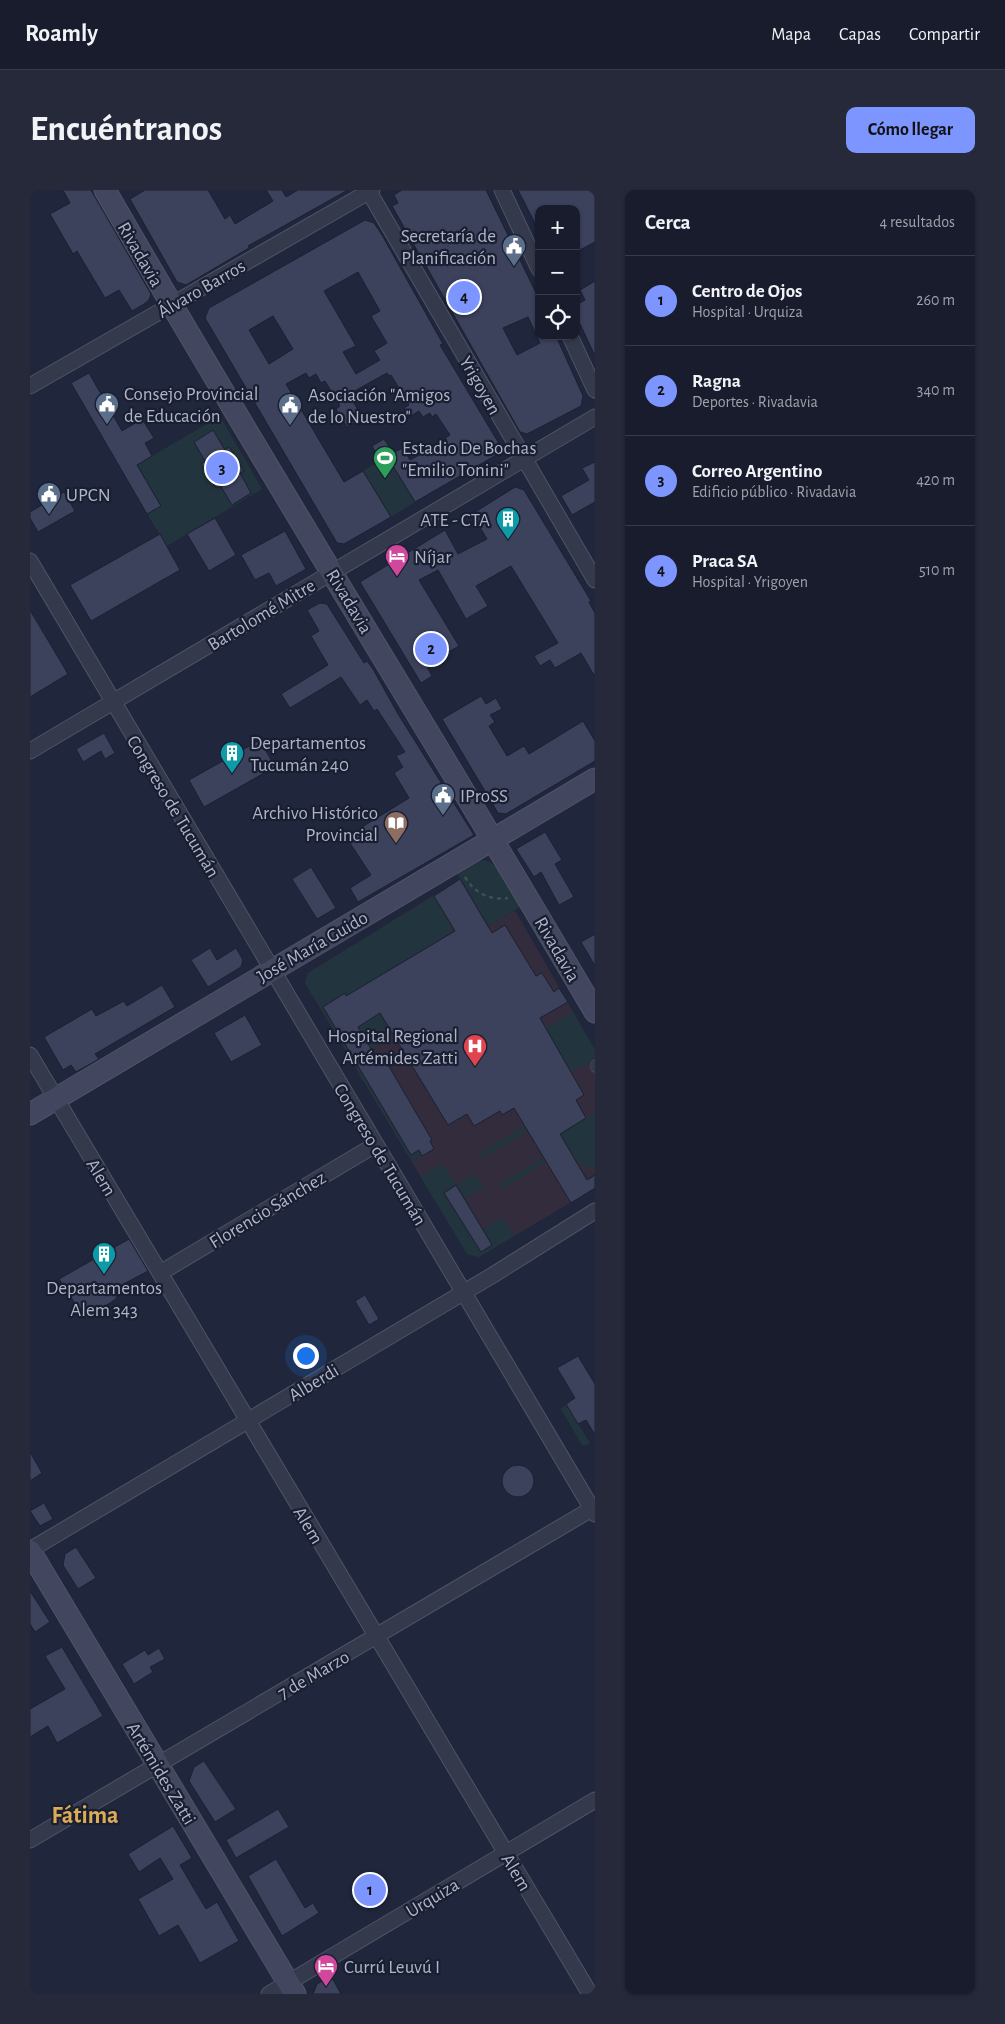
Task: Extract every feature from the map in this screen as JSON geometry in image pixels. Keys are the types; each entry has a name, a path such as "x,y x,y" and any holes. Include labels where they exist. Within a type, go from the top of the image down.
{"main road":[{"name":"Rivadavia","path":"105,190 171,305 524,890 595,1012"},
{"name":"José María Guido","path":"30,1114 595,779"},
{"name":"Artémides Zatti","path":"30,1551 292,1988"}],"street":[{"path":"502,190 535,260"},
{"name":"Álvaro Barros","path":"30,386 370,191"},
{"name":"Yrigoyen","path":"370,191 595,580"},
{"path":"572,340 595,390"},
{"name":"Bartolomé Mitre","path":"30,751 595,417"},
{"name":"Congreso de Tucumán","path":"30,562 375,1145 594,1510"},
{"name":"Alem","path":"30,1055 590,1994"},
{"name":"Florencio Sánchez","path":"160,1273 375,1145"},
{"name":"Alberdi","path":"30,1551 463,1292 595,1210"},
{"name":"7 de Marzo","path":"30,1840 594,1510"},
{"name":"Urquiza","path":"268,1994 292,1988 506,1853 595,1800"}],"path":[{"path":"456,863 470,885 490,898 500,900 511,898 524,890"}],"shaded area":[{"path":"220,416 262,489 167,546 147,514 161,505 137,465"},
{"name":"Estadio De Bochas \"Emilio Tonini\"","path":"387,456 415,502 391,517 363,471"},
{"path":"485,860 496,867 501,873 520,907 488,926 457,873 478,861"},
{"name":"Hospital Regional Artémides Zatti","path":"460,879 488,926 515,910 595,1050 595,1188 479,1257 467,1254 305,983 308,973"},
{"path":"434,896 454,931 406,960 438,1014 426,1021 395,967 363,986 393,1036 372,1049 358,1027 363,1023 345,993 323,1006 355,1059 352,1061 305,983 308,973"},
{"path":"573,1012 595,1050 595,1059 571,1072 546,1028"},
{"path":"362,1072 411,1155 419,1150 422,1156 412,1162 359,1074"},
{"path":"595,1113 595,1169 560,1157 570,1151 560,1134"},
{"path":"525,1126 528,1131 483,1158 480,1153"},
{"path":"544,1158 546,1162 502,1189 499,1184"},
{"path":"443,1164 456,1185 444,1193 470,1236 503,1218 514,1236 479,1257 467,1254 420,1176"},
{"path":"475,1174 484,1187 465,1198 456,1185"},
{"path":"566,1404 590,1443 582,1445 561,1409"}],"building":[{"path":"63,190 91,190 151,294 149,300 144,304 132,311 119,290 105,298 77,251 73,254 50,214 70,203"},
{"path":"145,190 208,190 225,219 230,215 235,224 273,201 266,190 282,190 286,197 298,190 348,190 248,246 249,248 186,285 177,282 130,199"},
{"path":"402,190 486,190 535,291 535,332 528,317 503,328 517,355 540,343 539,340 558,340 583,396 581,406 527,434 520,432 392,206 398,203 394,195"},
{"path":"518,190 595,190 595,242 580,250 580,205 535,205 535,223"},
{"path":"365,220 374,223 443,344 440,345 498,442 498,454 415,502 387,456 403,448 410,460 447,440 445,438 450,435 436,414 432,417 430,413 423,417 419,411 409,417 404,408 409,405 391,375 389,376 387,373 349,394 359,412 355,414 359,420 347,427 336,409 340,406 325,381 321,383 316,374 309,378 306,373 286,384 344,482 363,471 391,517 344,544 337,543 205,318 209,308","holes":["358,272 380,311 371,316 387,343 374,351 380,360 356,374 343,352 356,346 324,291","273,316 293,349 269,364 249,330"]},
{"path":"595,281 595,356 580,324 580,303 585,300 580,290"},
{"name":"Consejo Provincial de Educación","path":"89,373 122,431 142,419 154,438 145,443 152,456 137,465 161,506 147,514 71,383"},
{"path":"213,430 225,450 229,447 244,471 240,473 251,493 232,505 220,485 216,488 201,464 205,461 194,442"},
{"path":"384,439 392,451 379,458 372,446"},
{"path":"595,462 595,502 572,515 561,496 589,480 582,468"},
{"path":"515,487 524,490 591,601 589,602 595,613 595,677 581,653 555,668 550,660 540,666 534,656 558,643 511,566 476,586 488,606 466,619 438,570 419,580 459,646 426,665 432,676 421,683 360,582 445,530 458,554 487,539 472,514"},
{"name":"UPCN","path":"64,492 75,511 38,532 30,518 30,512"},
{"path":"215,518 236,555 209,571 187,534"},
{"path":"285,531 306,569 276,586 269,573 255,580 241,555"},
{"path":"160,534 180,570 91,621 70,585"},
{"path":"320,603 327,604 364,663 367,661 373,669 398,714 474,835 358,902 350,888 371,875 346,837 409,798 394,773 403,767 396,756 405,752 377,709 374,711 367,700 360,705 341,677 290,708 281,694 328,665 311,636 319,631 307,610"},
{"path":"30,610 68,674 30,697"},
{"path":"481,696 486,704 496,698 502,709 490,715 495,722 489,726 507,756 524,746 529,754 583,721 595,741 595,761 506,814 498,813 442,719"},
{"path":"104,733 115,753 105,759 101,751 83,762 76,749"},
{"name":"Departamentos Tucumán 240","path":"260,740 275,767 204,807 189,780"},
{"path":"545,832 562,860 555,864 574,897 559,905 541,872 534,877 516,849"},
{"path":"311,867 336,908 317,919 292,879"},
{"name":"Hospital Regional Artémides Zatti","path":"460,879 492,933 505,925 536,976 542,973 554,992 559,988 568,1002 540,1018 584,1095 576,1100 586,1118 560,1134 587,1180 595,1175 595,1188 571,1203 514,1108 502,1115 500,1111 474,1126 467,1114 448,1125 380,1013 358,1027 379,1062 384,1058 432,1140 430,1141 434,1149 422,1156 419,1150 411,1155 323,1007 345,993 346,996 455,931 434,896"},
{"path":"595,934 595,966 581,942"},
{"path":"210,948 217,960 236,948 243,960 241,967 208,987 191,960"},
{"path":"162,985 175,1007 95,1054 99,1059 76,1072 71,1065 63,1070 44,1037 92,1009 96,1016 124,1001 127,1006"},
{"path":"245,1015 262,1045 231,1062 214,1033"},
{"path":"456,1185 492,1245 481,1252 444,1193"},
{"name":"Departamentos Alem 343","path":"129,1239 148,1271 120,1286 116,1299 85,1319 59,1279"},
{"path":"365,1295 379,1319 369,1325 355,1301"},
{"path":"578,1356 595,1384 595,1435 586,1420 578,1424 566,1404 575,1398 557,1368"},
{"path":"30,1452 42,1473 30,1481"},
{"path":"518,1465 524,1466 529,1470 533,1475 533,1487 529,1492 524,1496 518,1497 512,1496 507,1492 503,1487 502,1481 503,1475 507,1470 512,1466"},
{"path":"44,1503 53,1519 40,1526 30,1511"},
{"path":"76,1547 96,1578 78,1589 63,1565 65,1554"},
{"path":"30,1591 50,1622 35,1632 30,1624"},
{"path":"62,1647 103,1716 57,1743 48,1726 30,1737 30,1709 65,1689 45,1656"},
{"path":"159,1648 165,1659 150,1667 153,1672 134,1684 122,1664 145,1650 148,1655"},
{"path":"204,1761 236,1809 215,1822 189,1781 194,1767"},
{"path":"278,1809 289,1827 236,1858 226,1840"},
{"path":"173,1826 192,1858 180,1865 206,1909 217,1902 239,1941 200,1963 178,1925 159,1936 138,1899 173,1879 160,1858 139,1872 128,1854"},
{"path":"276,1859 305,1908 313,1903 319,1913 282,1936 248,1876"},
{"name":"Currú Leuvú I","path":"331,1976 341,1994 313,1994 317,1984"}],"place":[{"name":"Secretaría de Planificación","path":"514,267"},
{"name":"Praca SA","path":"464,297"},
{"name":"Consejo Provincial de Educación","path":"107,425"},
{"name":"Asociación \"Amigos de lo Nuestro\"","path":"290,426"},
{"name":"Correo Argentino","path":"222,468"},
{"name":"Estadio De Bochas \"Emilio Tonini\"","path":"385,479"},
{"name":"UPCN","path":"49,515"},
{"name":"ATE - CTA","path":"508,540"},
{"name":"Níjar","path":"397,577"},
{"name":"Ragna","path":"431,649"},
{"name":"Departamentos Tucumán 240","path":"232,774"},
{"name":"IProSS","path":"443,816"},
{"name":"Archivo Histórico Provincial","path":"396,844"},
{"name":"Hospital Regional Artémides Zatti","path":"475,1067"},
{"name":"Departamentos Alem 343","path":"104,1275"},
{"name":"Centro de Ojos","path":"370,1890"},
{"name":"Currú Leuvú I","path":"326,1987"}],"district":[{"name":"Fátima","path":"85,1815"}]}
